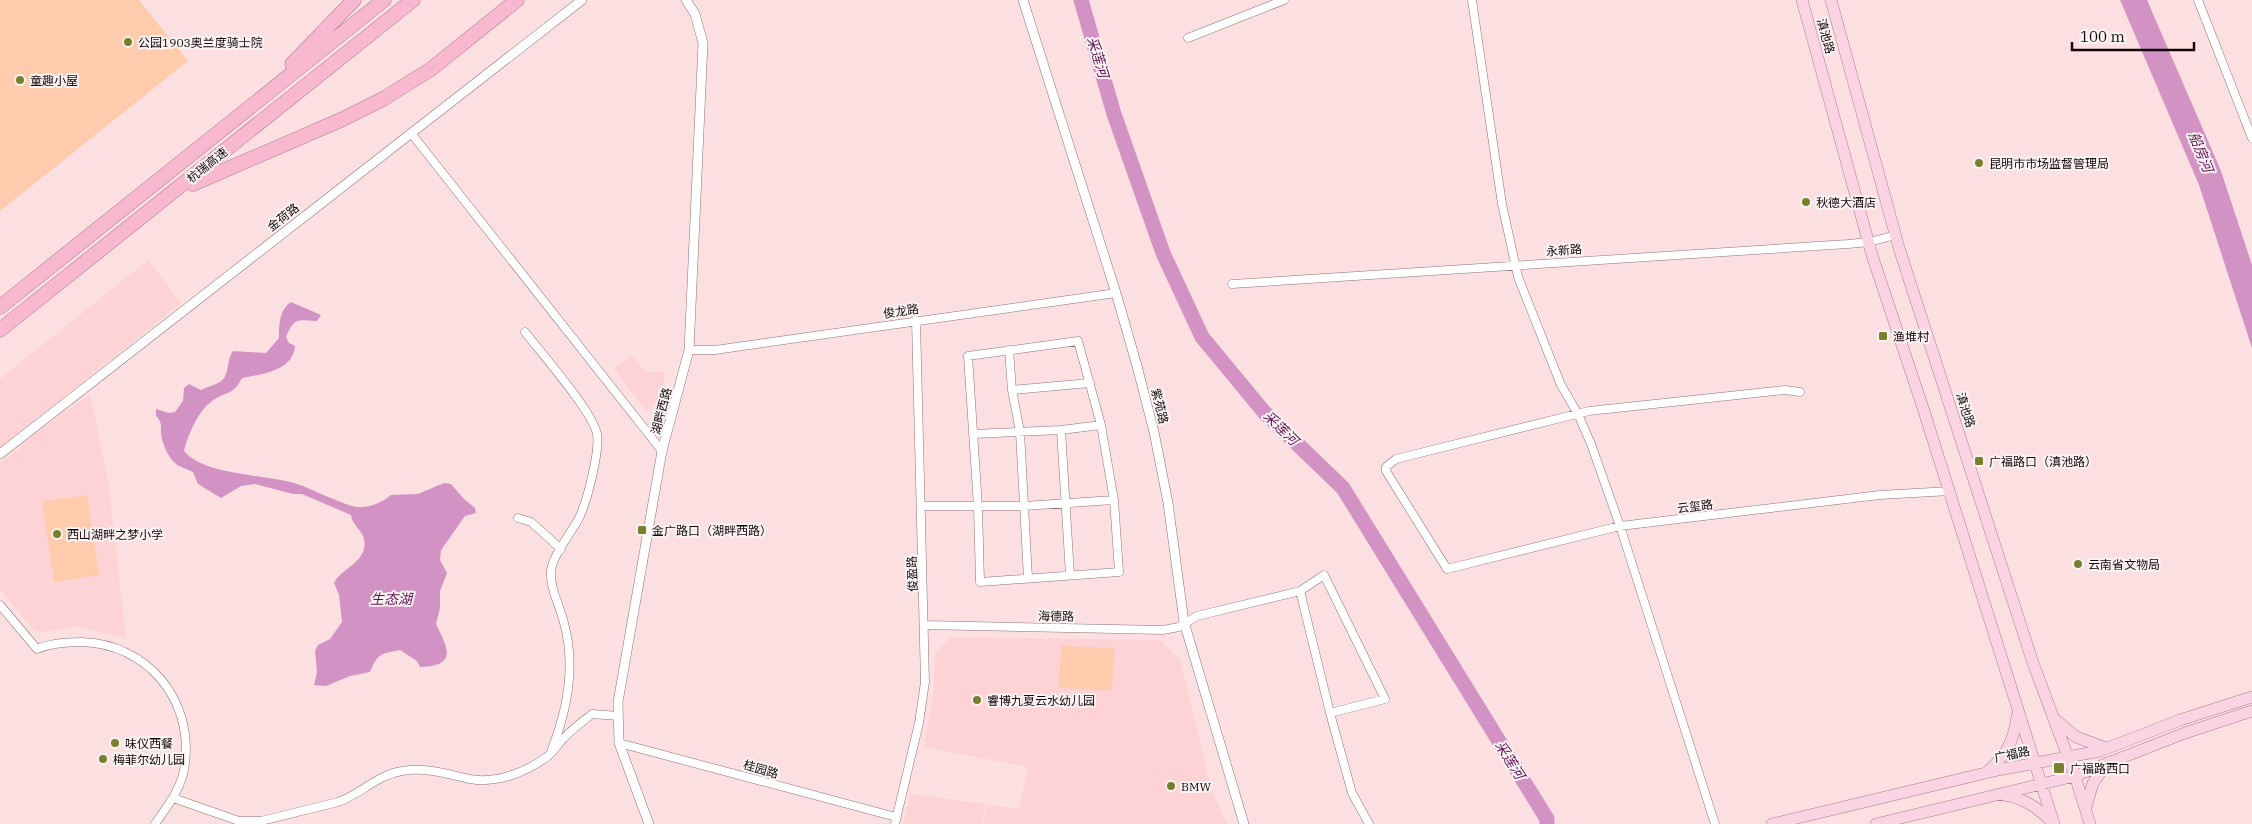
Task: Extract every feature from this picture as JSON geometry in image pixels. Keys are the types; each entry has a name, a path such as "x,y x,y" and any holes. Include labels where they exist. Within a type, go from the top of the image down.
{"highway":[{"path":"214,135 270,86 354,0"},
{"name":"杭瑞高速","path":"0,307 384,0"},
{"name":"杭瑞高速","path":"0,330 413,0"},
{"path":"143,216 209,176 343,119 384,99 424,74 517,0"}],"main road":[{"name":"滇池路","path":"1802,0 1869,242 1950,491 2054,824"},
{"name":"滇池路","path":"1831,0 1896,235 2032,660 2076,776 2090,824"},
{"name":"广福路","path":"1772,824 2034,762 2069,758 2106,748 2180,720 2252,697"},
{"path":"1876,824 2076,776 2185,733 2252,710"},
{"path":"1985,774 2007,752 2013,739 2018,712"},
{"path":"2054,718 2076,737 2106,748"},
{"path":"2086,808 2093,783 2108,763"},
{"path":"1998,794 2015,797 2030,804 2054,824"}],"street":[{"name":"金荷路","path":"0,454 582,0"},
{"name":"湖畔西路","path":"649,824 619,743 618,702 662,451 689,350 703,43 695,14 686,0"},
{"name":"紫苑路","path":"1023,0 1116,293 1154,432 1168,503 1184,622 1244,824"},
{"path":"1188,38 1284,0"},
{"path":"1472,0 1502,204 1518,277 1561,385 1578,414 1591,444 1620,526 1715,824"},
{"path":"2198,0 2252,138"},
{"path":"411,133 662,451"},
{"name":"永新路","path":"1232,284 1869,242 1896,235"},
{"name":"俊龙路","path":"689,350 715,350 1116,293"},
{"name":"俊盈路","path":"896,821 923,701 925,625 916,320"},
{"path":"525,332 588,415 597,432 598,448 581,514 550,571 565,624 569,649 570,684 567,706 549,755"},
{"path":"1078,341 1090,383 1101,425 1114,500 1118,572 980,582 978,507 968,356 1078,341"},
{"path":"1009,350 1012,390 1020,432 1028,578"},
{"path":"1012,390 1090,383"},
{"path":"1578,414 1589,411 1785,390 1800,392"},
{"name":"云玺路","path":"1578,414 1396,459 1386,467 1402,499 1447,569 1620,526 1880,495 1950,491"},
{"path":"973,434 1061,430 1101,425"},
{"path":"1061,430 1070,575"},
{"path":"922,506 1024,506 1114,500"},
{"path":"518,518 531,522 561,549"},
{"path":"1330,713 1386,699 1324,575 1300,591 1330,713 1352,793 1369,824"},
{"name":"海德路","path":"925,625 1163,630 1179,627 1184,622 1197,616 1300,591"},
{"path":"0,605 36,649 63,642 100,644 142,660 157,675 172,695 181,714 186,739 182,777 173,798 155,824"},
{"path":"173,798 240,821 261,821 338,802 349,798 380,777 403,770 427,769 471,779 491,780 509,776 528,768 549,755 563,738 592,714 618,716"},
{"name":"桂园路","path":"619,743 896,821"}],"shaded area":[{"path":"0,0 139,0 188,61 0,211"},
{"path":"148,260 181,303 0,448 0,379"},
{"path":"631,355 646,372 665,372 662,397 646,411 614,368"},
{"name":"西山湖畔之梦小学","path":"90,394 108,479 126,638 74,626 47,632 35,631 0,590 0,463 20,448 20,445"},
{"path":"87,495 99,575 54,582 42,502"},
{"path":"951,637 1159,640 1180,660 1212,791 1227,824 983,824 988,805 1019,809 1028,767 924,747 933,696 935,654"},
{"path":"1061,646 1114,648 1112,690 1059,688"},
{"path":"910,794 986,804 982,824 903,824"}],"water":[{"name":"船房河","path":"2120,0 2147,0 2221,171 2252,265 2252,348 2199,185"},
{"name":"生态湖","path":"291,302 321,315 317,321 301,320 294,323 286,337 289,343 295,346 289,361 283,366 267,373 242,378 232,391 207,405 194,424 184,451 193,459 221,470 287,481 357,507 375,504 391,495 418,494 444,483 451,484 475,508 476,513 465,516 441,550 440,560 447,573 440,591 440,608 436,624 444,640 447,654 440,663 420,667 417,661 400,650 388,652 380,655 370,672 350,676 326,686 314,685 317,672 315,651 318,645 330,639 342,622 339,595 334,583 359,559 364,547 363,536 353,522 351,515 302,494 293,494 255,484 241,486 221,498 198,484 193,472 175,463 164,446 161,424 156,416 156,409 169,413 175,412 183,401 184,388 189,384 201,390 220,382 227,372 229,359 233,351 266,353 279,338 282,313"}],"waterway":[{"name":"采莲河","path":"1081,0 1114,114 1163,253 1202,337 1264,412 1343,488 1547,819 1547,824"}],"place":[{"name":"公园1903奥兰度骑士院","path":"128,42"},
{"name":"童趣小屋","path":"20,80"},
{"name":"昆明市市场监督管理局","path":"1979,163"},
{"name":"秋德大酒店","path":"1806,202"},
{"name":"渔堆村","path":"1883,336"},
{"name":"广福路口（滇池路）","path":"1979,461"},
{"name":"金广路口（湖畔西路）","path":"642,530"},
{"name":"西山湖畔之梦小学","path":"57,534"},
{"name":"云南省文物局","path":"2078,564"},
{"name":"睿博九夏云水幼儿园","path":"977,700"},
{"name":"味仪西餐","path":"115,743"},
{"name":"梅菲尔幼儿园","path":"103,759"},
{"name":"广福路西口","path":"2059,768"},
{"name":"BMW","path":"1171,786"}]}
